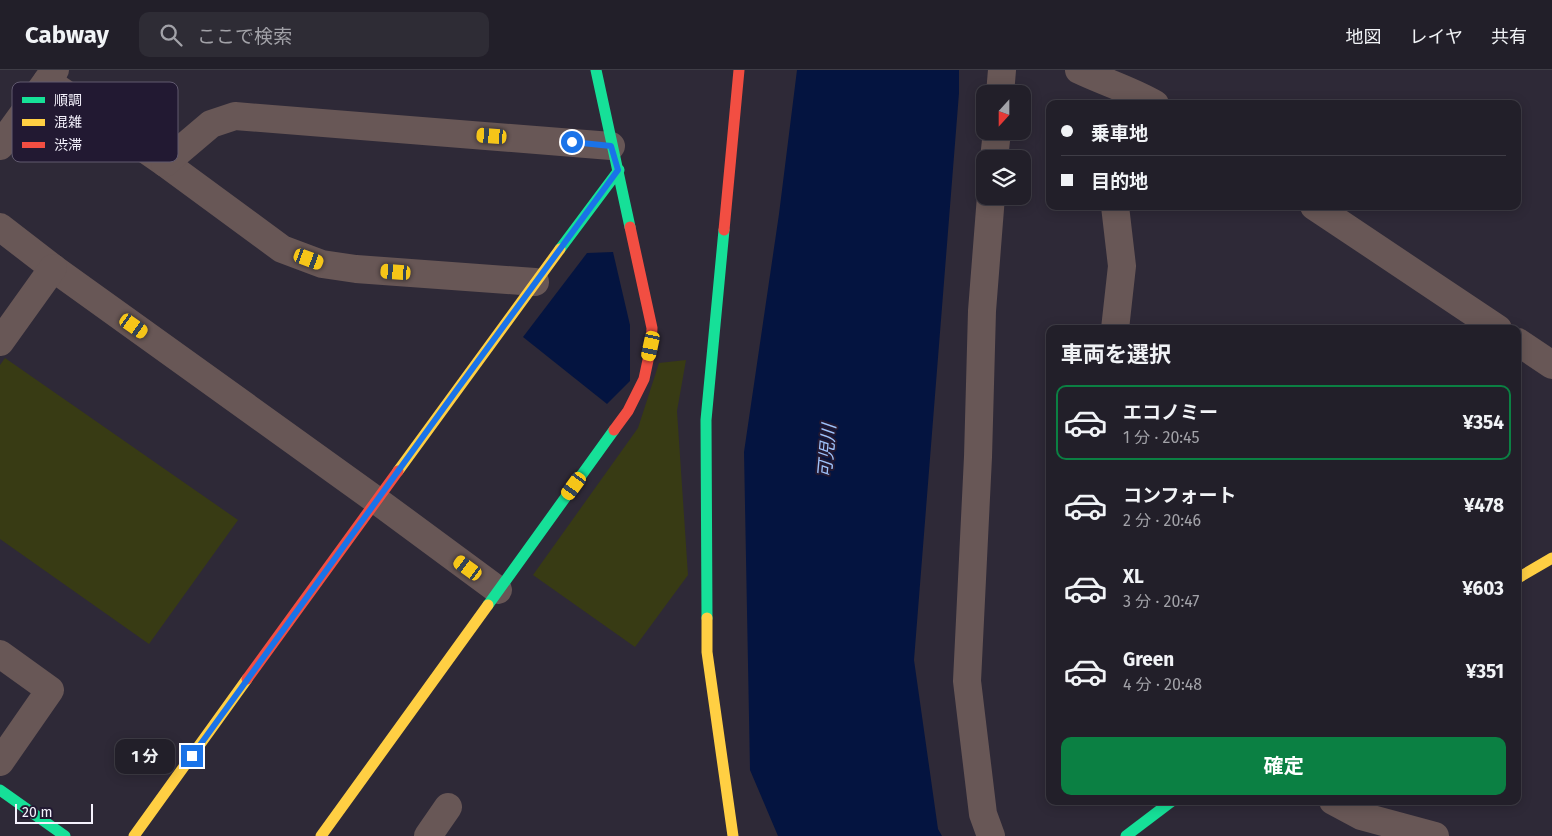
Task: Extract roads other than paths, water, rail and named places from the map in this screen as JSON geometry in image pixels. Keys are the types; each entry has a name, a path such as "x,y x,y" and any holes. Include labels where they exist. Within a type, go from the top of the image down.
{"street":[{"path":"321,836 628,411 644,379 651,346 652,328 596,70"},
{"path":"733,836 707,652 706,420 738,70"},
{"path":"1001,85 1002,70"},
{"path":"1078,70 1109,94 1139,95 1148,100"},
{"path":"178,153 211,124 236,116 615,158"},
{"path":"0,146 12,130"},
{"path":"134,836 535,282 615,158"},
{"path":"162,162 282,250 322,264 356,269 535,282"},
{"path":"990,205 982,311 978,457 967,681 983,814 991,836"},
{"path":"1115,210 1122,266 1115,325"},
{"path":"1320,210 1492,325"},
{"path":"0,227 53,268 498,590"},
{"path":"0,342 53,268"},
{"path":"1521,344 1552,365"},
{"path":"1521,576 1552,558"},
{"path":"0,654 50,690 0,762"},
{"path":"0,790 65,836"},
{"path":"1126,836 1167,805"},
{"path":"1340,805 1361,816 1435,836"},
{"path":"428,836 448,807"}],"water":[{"name":"可児川","path":"797,70 959,70 959,93 914,660 938,829 942,836 778,836 750,770 744,452 779,214"},
{"path":"613,252 630,325 630,381 607,404 523,337 587,253"}]}
